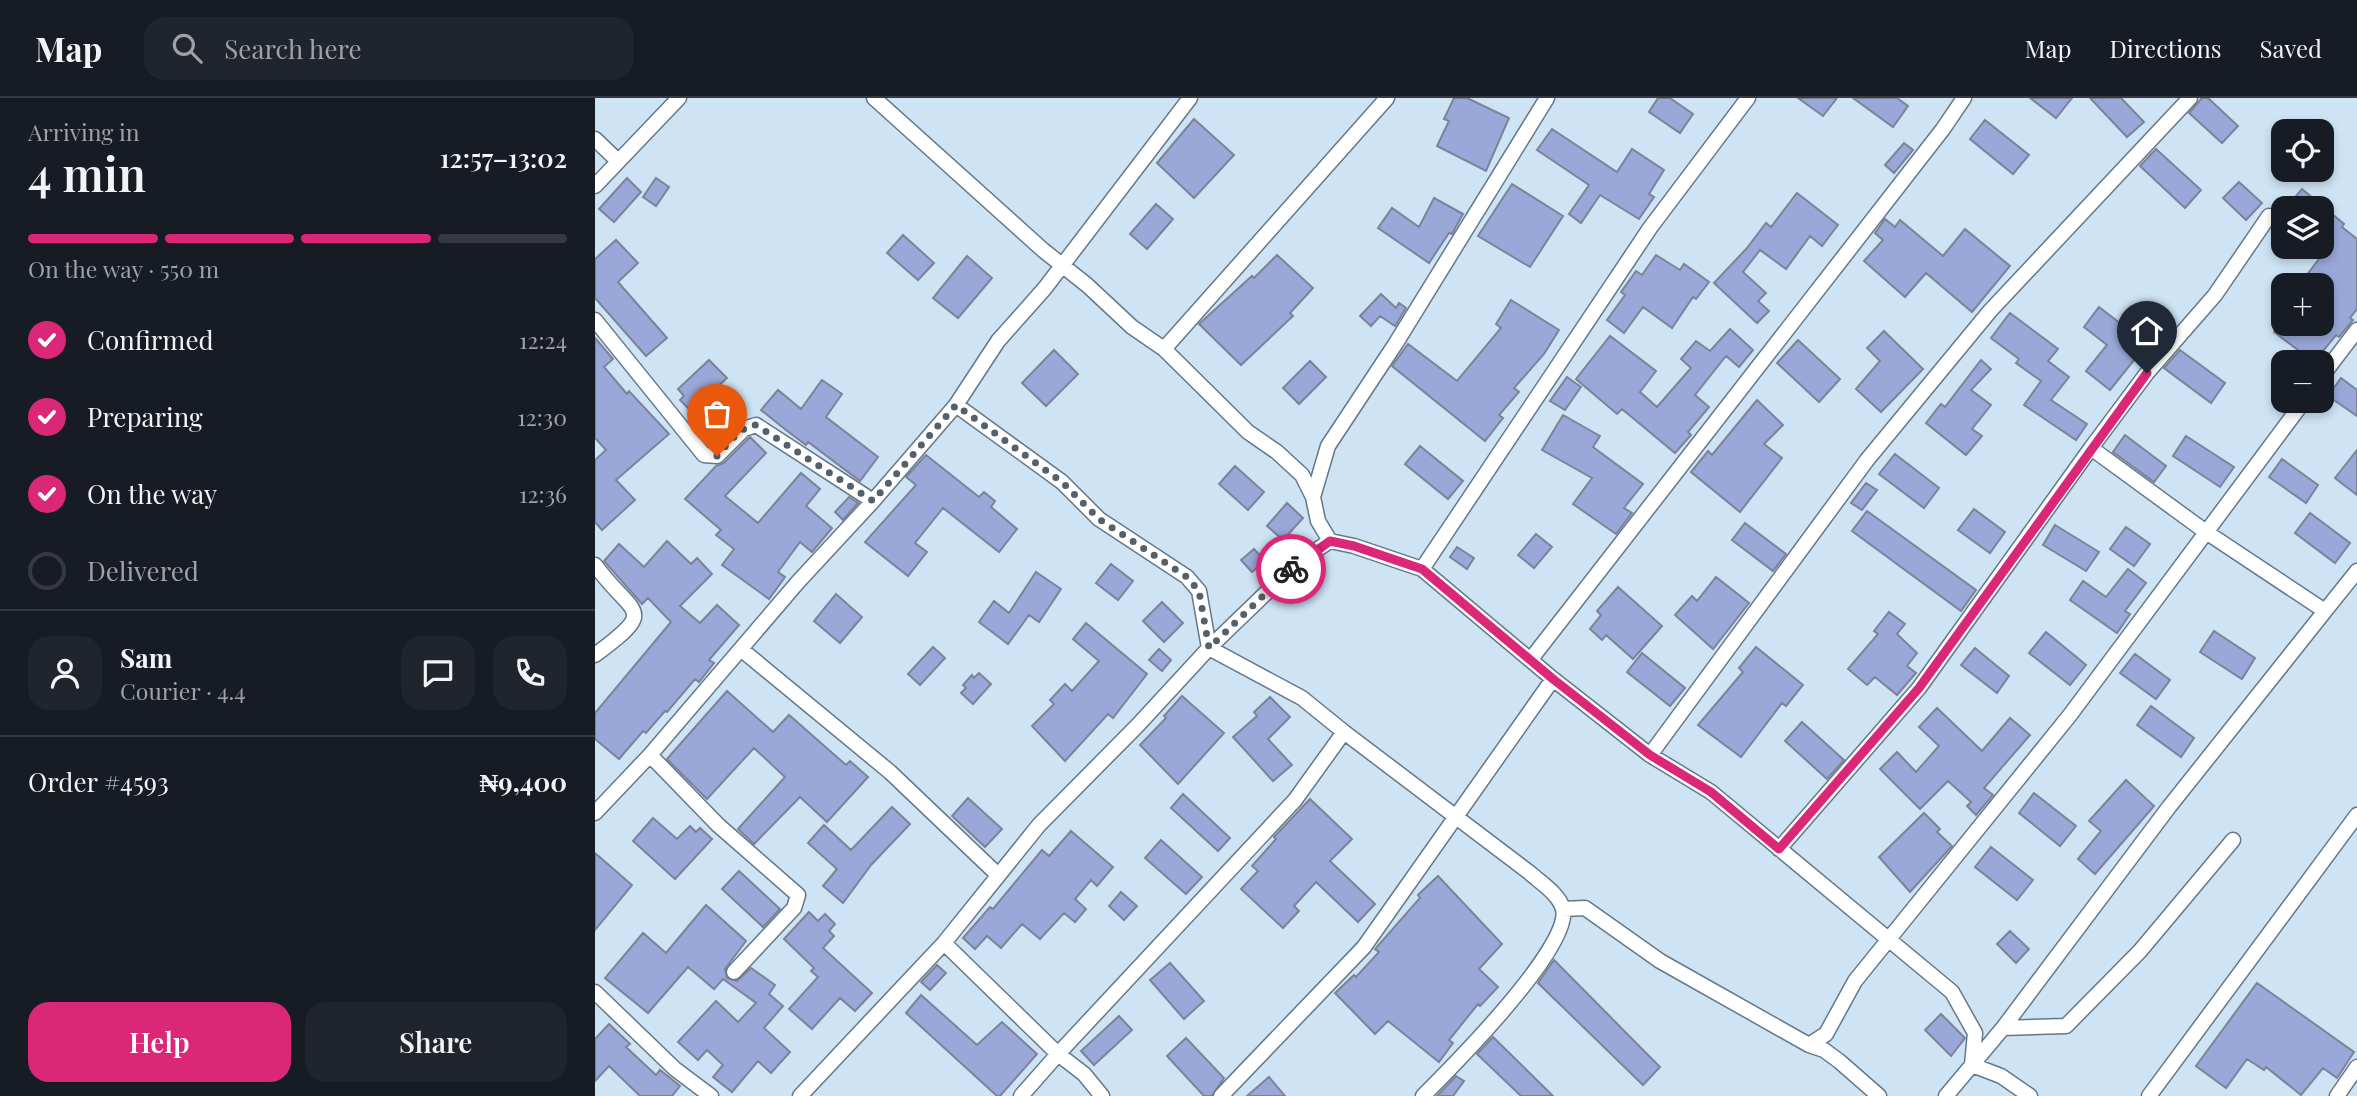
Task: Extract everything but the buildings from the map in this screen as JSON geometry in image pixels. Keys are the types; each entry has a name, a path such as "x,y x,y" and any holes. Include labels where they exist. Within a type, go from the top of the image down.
{"street":[{"path":"595,186 679,98"},
{"path":"874,98 1061,266 1087,285 1132,327 1164,349 1248,432 1277,452 1302,475 1313,497 1318,521 1330,541"},
{"path":"595,813 650,755 798,582 956,405 997,341 1035,300 1190,98"},
{"path":"1164,349 1387,98"},
{"path":"1313,497 1328,446 1397,343 1547,98"},
{"path":"1422,569 1650,228 1748,98"},
{"path":"1531,659 1943,130 1964,98"},
{"path":"1650,755 1801,547 1885,439 1990,312 2190,98"},
{"path":"595,139 618,161"},
{"path":"1779,849 1919,688 2091,448 2147,373 2215,295 2269,216"},
{"path":"595,320 705,455 717,456 744,429 751,424 756,425 873,501"},
{"path":"2334,360 2357,330"},
{"path":"956,405 1062,482 1099,519 1187,577 1199,591 1209,648"},
{"path":"1809,1045 1826,1034 1855,981 2070,715 2295,413"},
{"path":"2091,448 2206,532 2325,611"},
{"path":"800,1096 944,943 1039,825 1138,725 1209,648 1297,563 1330,541 1354,546 1422,569 1553,679 1650,755 1711,792 1952,992 1975,1032 1972,1065"},
{"path":"595,565 610,586 633,608 636,615 635,621 624,633 595,655"},
{"path":"1946,1096 2003,1028 2169,807 2357,571"},
{"path":"1209,648 1302,698 1530,873 1554,894 1563,909 1560,929 1532,975 1477,1042 1423,1096"},
{"path":"742,650 890,772 999,875"},
{"path":"1221,1096 1364,947 1553,679"},
{"path":"1021,1096 1295,800 1344,732"},
{"path":"650,755 718,825 799,895 794,908 734,972"},
{"path":"2149,1096 2357,815"},
{"path":"2003,1028 2066,1026 2140,951 2233,840"},
{"path":"1563,909 1585,908 1660,961 1809,1045 1824,1050 1879,1096"},
{"path":"944,943 1058,1054 1084,1074 1102,1096"},
{"path":"595,992 675,1069 711,1096"},
{"path":"1972,1065 2001,1076 2030,1096"},
{"path":"2337,1096 2357,1067"}],"way so far":[{"path":"717,456 744,429 751,424 756,425 873,501 956,405 1062,482 1099,519 1187,577 1199,591 1209,648 1291,569"}],"route":[{"path":"1291,569 1330,541 1354,546 1422,569 1553,679 1650,755 1711,792 1779,849 1919,688 2147,373"}]}
